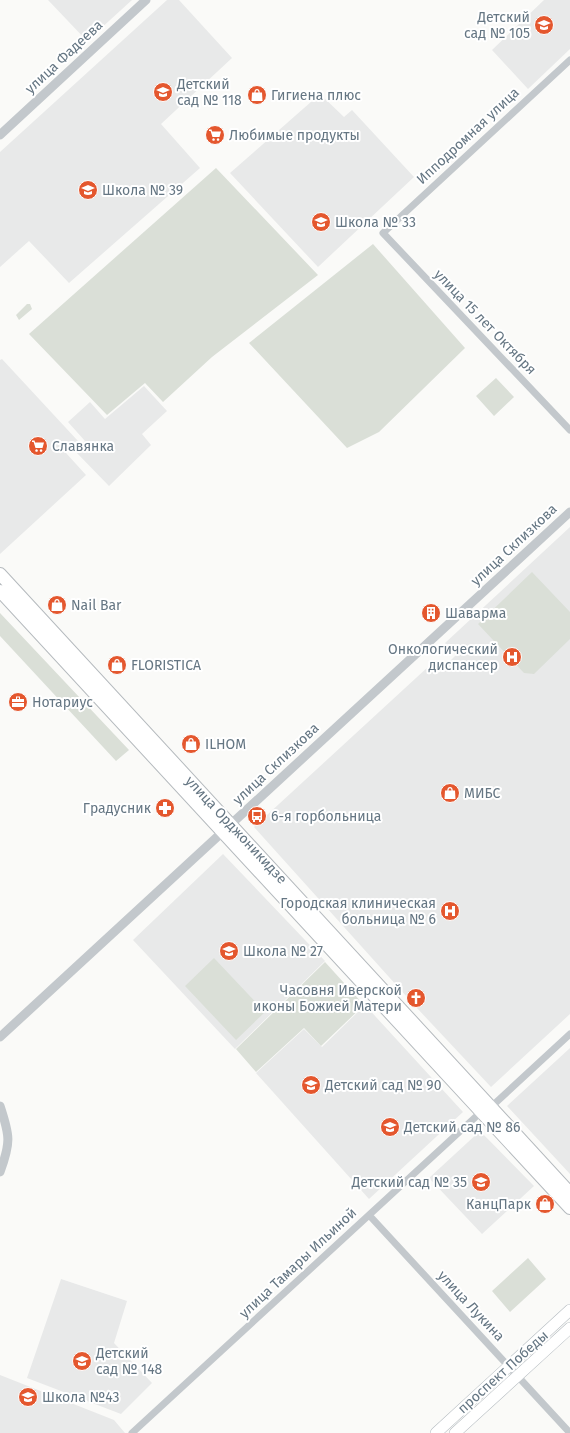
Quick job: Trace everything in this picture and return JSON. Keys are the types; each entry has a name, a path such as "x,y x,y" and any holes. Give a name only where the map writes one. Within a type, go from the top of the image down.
{"main road":[{"name":"улица Орджоникидзе","path":"0,574 227,828 486,1109 570,1193"},
{"name":"улица Орджоникидзе","path":"0,591 227,828"},
{"name":"улица Орджоникидзе","path":"486,1109 570,1208"},
{"name":"проспект Победы","path":"436,1433 570,1310"},
{"name":"проспект Победы","path":"455,1433 570,1328"}],"street":[{"name":"улица Фадеева","path":"0,135 146,0"},
{"name":"Ипподромная улица","path":"383,233 570,60"},
{"name":"улица 15 лет Октября","path":"383,233 570,430"},
{"name":"улица Склизкова","path":"0,1037 570,512"},
{"name":"улица Тамары Ильиной","path":"132,1433 369,1215 570,1034"},
{"path":"0,1106 8,1132 9,1141 0,1172"},
{"name":"улица Лукина","path":"369,1215 570,1433"}],"shaded area":[{"path":"48,0 132,0 87,41"},
{"name":"Школа № 39","path":"167,0 179,0 232,58 161,124 200,168 69,283 29,241 0,267 0,152"},
{"name":"Детский сад № 105","path":"544,0 570,0 570,49 528,89 492,50"},
{"name":"Школа № 33","path":"320,94 344,117 352,110 414,177 318,267 230,173"},
{"path":"216,168 318,275 212,357 163,402 145,383 107,415 29,334"},
{"path":"373,244 465,348 379,432 347,448 249,343"},
{"path":"27,304 30,304 32,309 19,320 16,315"},
{"path":"2,359 78,441 66,453 86,475 0,554 0,360"},
{"path":"496,378 514,397 494,416 476,396"},
{"path":"144,386 167,411 142,434 151,445 109,486 74,450 85,441 68,422 90,402 105,419"},
{"name":"Городская клиническая больница № 6","path":"570,527 570,1014 491,1087 416,1007 254,827 429,666 437,674 456,655 445,643"},
{"path":"532,572 570,612 570,639 534,674 524,673 478,624"},
{"path":"0,613 129,750 116,761 0,636"},
{"name":"Школа № 27","path":"223,854 325,961 235,1049 133,940"},
{"path":"214,958 265,1012 236,1040 185,986"},
{"path":"325,962 364,1005 321,1046 304,1028 256,1072 236,1049"},
{"path":"365,1005 463,1112 369,1199 256,1073 304,1029 322,1047"},
{"path":"570,1048 570,1174 507,1106"},
{"name":"Детский сад № 35","path":"480,1131 534,1186 482,1234 429,1178"},
{"path":"528,1258 546,1279 510,1312 492,1291"},
{"name":"Детский сад № 148","path":"61,1279 127,1301 114,1343 152,1383 121,1414 27,1378"},
{"name":"Школа №43","path":"0,1375 114,1420 125,1433 0,1433"}],"place":[{"name":"Детский сад № 105","path":"544,25"},
{"name":"Детский сад № 118","path":"163,92"},
{"name":"Гигиена плюс","path":"257,95"},
{"name":"Любимые продукты","path":"215,135"},
{"name":"Школа № 39","path":"88,190"},
{"name":"Школа № 33","path":"321,222"},
{"name":"Славянка","path":"38,446"},
{"name":"Nail Bar","path":"57,605"},
{"name":"Шаварма","path":"431,613"},
{"name":"Онкологический диспансер","path":"512,657"},
{"name":"FLORISTICA","path":"117,665"},
{"name":"Нотариус","path":"18,702"},
{"name":"ILHOM","path":"191,744"},
{"name":"МИБС","path":"450,793"},
{"name":"Градусник","path":"165,808"},
{"name":"6-я горбольница","path":"257,816"},
{"name":"Городская клиническая больница № 6","path":"450,911"},
{"name":"Школа № 27","path":"229,951"},
{"name":"Часовня Иверской иконы Божией Матери","path":"416,998"},
{"name":"Детский сад № 90","path":"311,1085"},
{"name":"Детский сад № 86","path":"390,1127"},
{"name":"Детский сад № 35","path":"481,1182"},
{"name":"КанцПарк","path":"545,1204"},
{"name":"Детский сад № 148","path":"82,1361"},
{"name":"Школа №43","path":"28,1397"}]}
